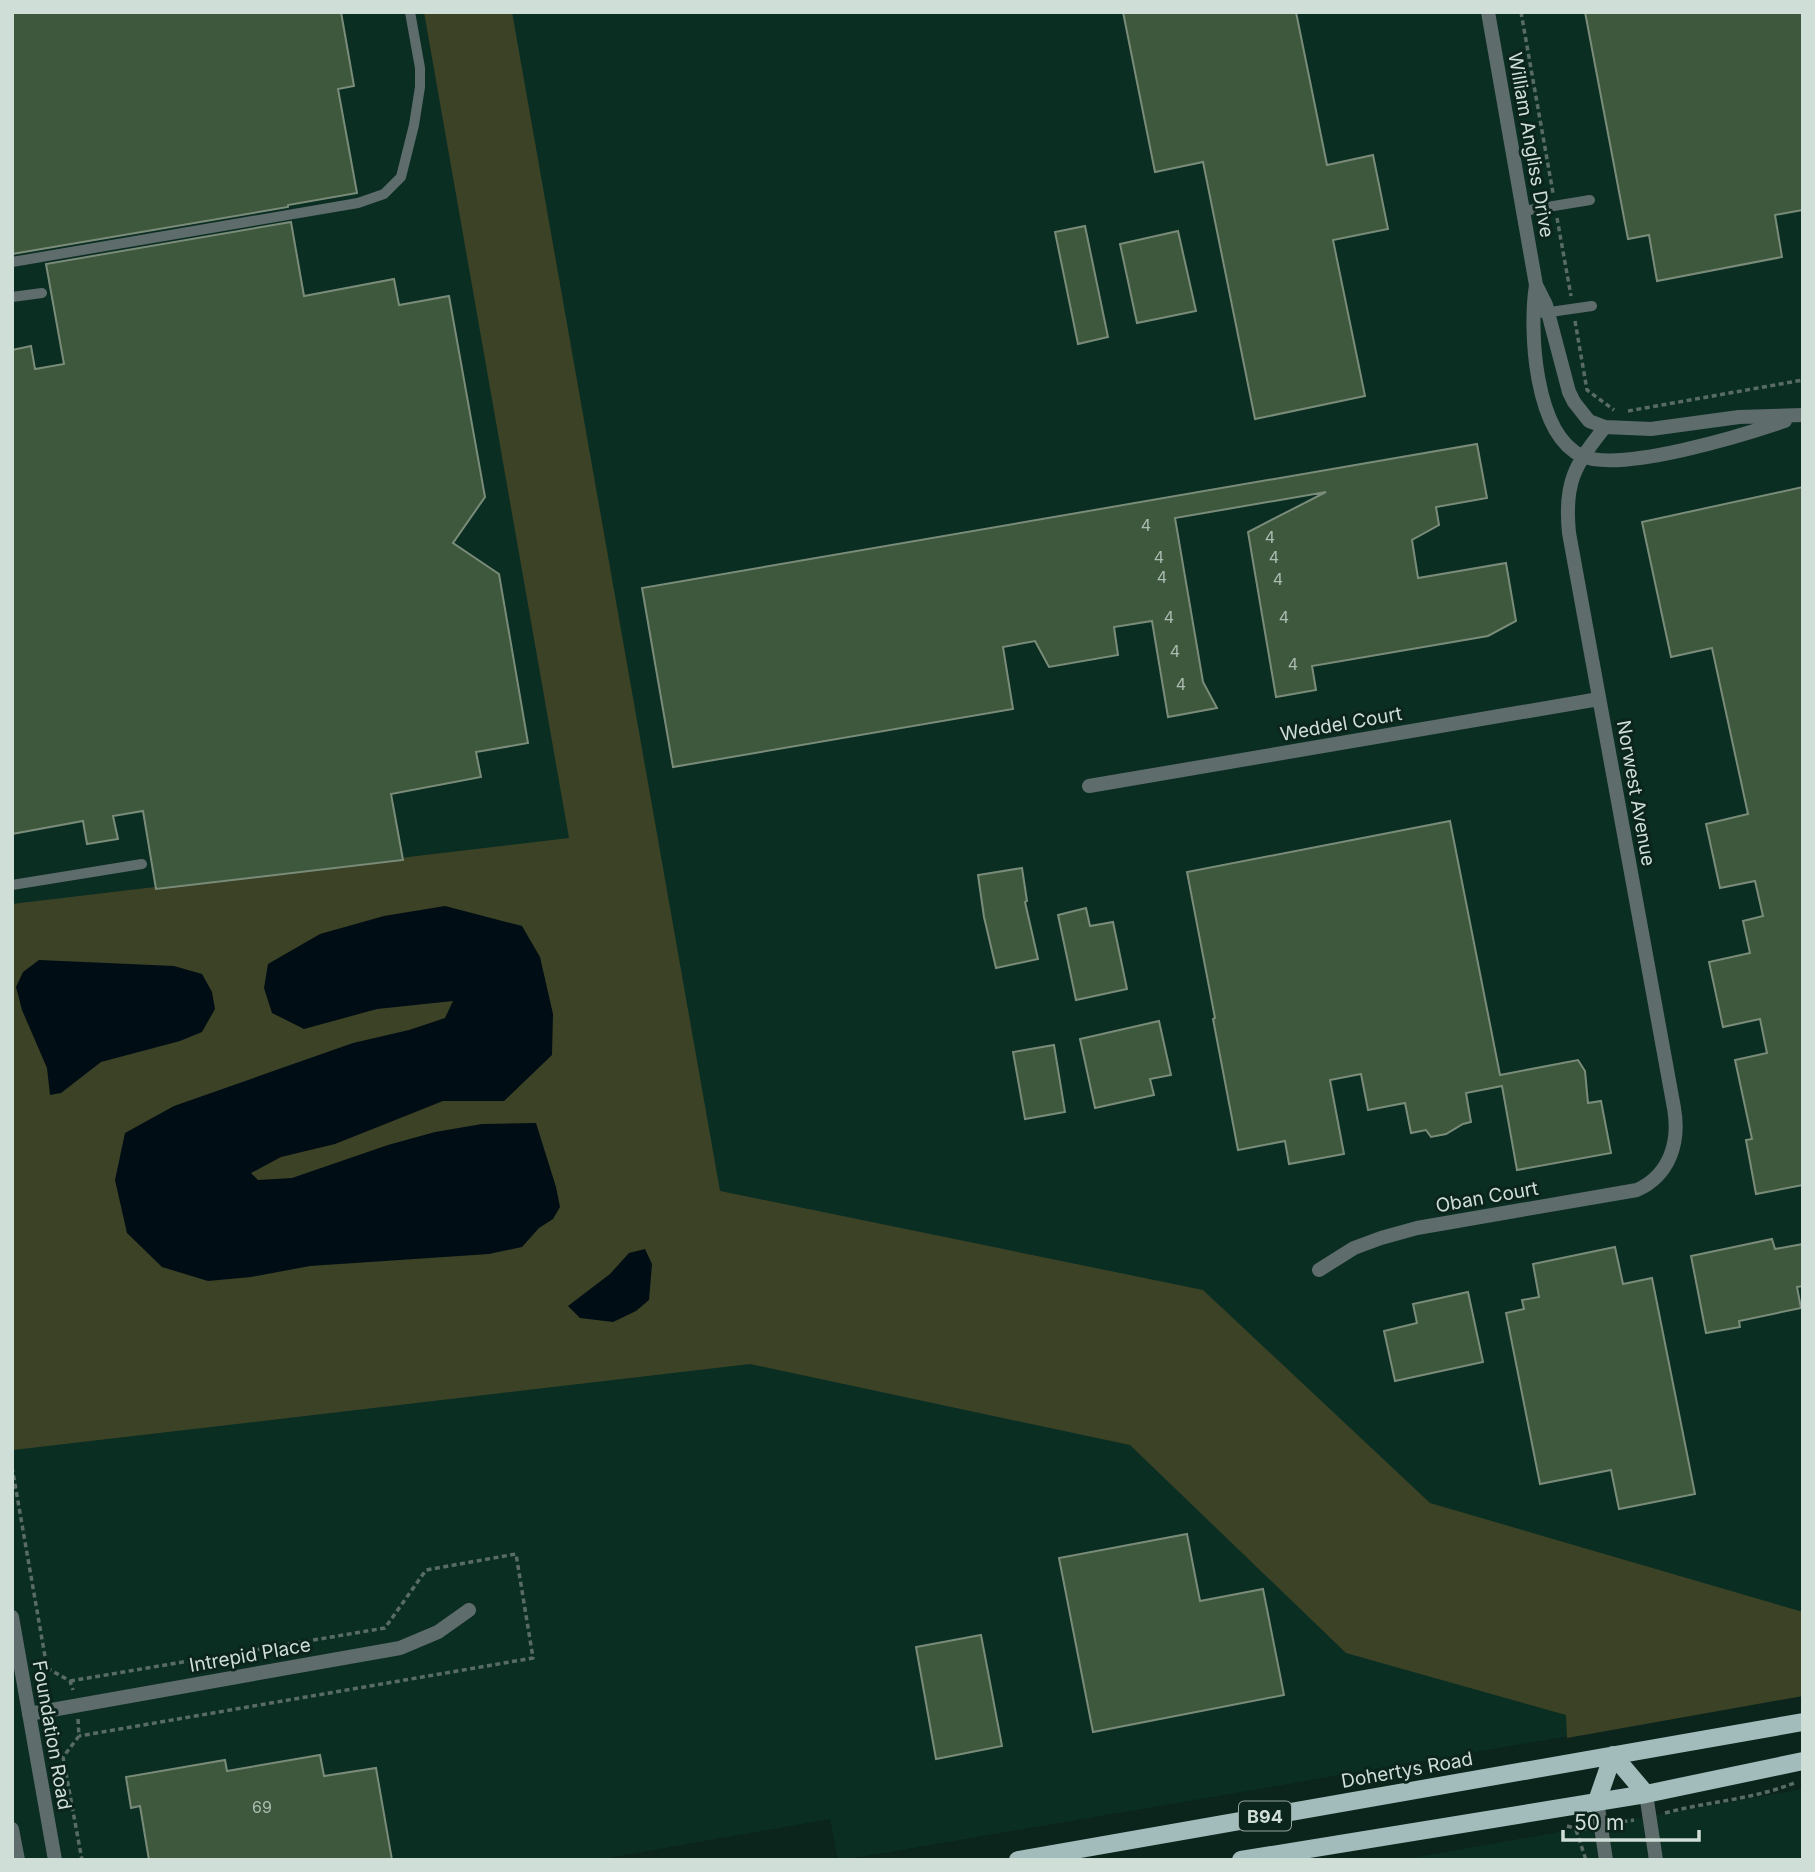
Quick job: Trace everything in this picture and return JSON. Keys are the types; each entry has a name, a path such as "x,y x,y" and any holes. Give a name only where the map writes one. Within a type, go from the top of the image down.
{"main road":[{"name":"Dohertys Road","path":"1018,1860 1071,1855 1803,1722"},
{"path":"1613,1755 1646,1794"},
{"path":"1597,1801 1613,1755"},
{"name":"B94","path":"1241,1860 1646,1794 1803,1761"}],"street":[{"name":"William Angliss Drive","path":"1488,12 1536,285 1548,312 1574,402 1589,421 1605,427"},
{"name":"William Angliss Drive","path":"1536,285 1532,315 1541,394 1550,419 1565,441 1582,456"},
{"path":"1605,427 1651,429 1739,417 1802,415"},
{"path":"1582,456 1607,460 1670,452 1739,436 1802,415"},
{"name":"Norwest Avenue","path":"1605,427 1582,456 1571,483 1566,506 1677,1122 1674,1148 1662,1171"},
{"name":"Weddel Court","path":"1089,786 1599,699"},
{"name":"Oban Court","path":"1319,1270 1354,1248 1381,1238 1428,1226 1637,1190 1655,1181 1662,1171"},
{"name":"Intrepid Place","path":"29,1714 400,1648 438,1632 470,1610"},
{"name":"Foundation Road","path":"12,1617 55,1860"},
{"path":"1646,1794 1656,1860"},
{"path":"1597,1801 1606,1860"},
{"path":"12,1829 18,1860"}],"lane":[{"path":"12,262 358,203 384,194 401,177 418,102 420,68 410,12"},
{"path":"1523,211 1590,200"},
{"path":"12,297 42,293"},
{"path":"1532,315 1592,306"},
{"path":"12,885 142,864"}],"path":[{"path":"1521,12 1587,390 1618,413 1803,380"},
{"path":"12,1467 47,1668 70,1681 76,1706 79,1735 63,1758 82,1860"},
{"path":"1576,1828 1586,1860"}],"shaded area":[{"path":"12,12 1803,12 1803,1696 843,1860 838,1860 830,1819 597,1860 12,1860"},
{"path":"424,12 512,12 720,1191 1203,1290 1430,1503 1803,1612 1803,1696 1567,1738 1566,1715 1346,1653 1130,1445 750,1364 13,1450 12,904 569,838"},
{"path":"445,906 522,926 540,957 553,1014 552,1055 504,1101 443,1101 335,1144 281,1157 251,1173 258,1180 292,1178 435,1132 482,1124 536,1123 560,1207 553,1219 539,1228 522,1247 489,1254 310,1266 251,1277 208,1281 162,1267 127,1233 115,1180 125,1133 174,1106 353,1043 409,1030 445,1018 453,1001 377,1009 304,1029 272,1013 264,988 268,964 320,934 384,916"},
{"path":"39,960 174,966 202,974 212,992 215,1009 202,1032 180,1041 101,1062 61,1093 50,1095 47,1068 22,1010 16,987 23,972"},
{"path":"645,1249 652,1264 649,1300 636,1311 613,1322 580,1318 568,1306 610,1274 629,1253"},
{"path":"1803,1789 1803,1860 1400,1860"}],"building":[{"path":"12,12 341,12 354,86 338,89 357,193 12,254"},
{"path":"1123,12 1296,12 1327,165 1373,155 1388,229 1333,240 1365,396 1255,419 1203,162 1155,172"},
{"path":"1585,12 1803,12 1803,210 1775,215 1782,257 1657,281 1649,235 1628,239"},
{"path":"291,222 304,296 394,279 399,305 449,296 485,497 453,543 499,574 528,743 476,752 481,777 391,794 403,860 156,889 143,811 113,816 118,839 87,844 83,821 12,834 12,350 31,346 35,369 64,364 46,264"},
{"path":"1085,226 1108,337 1078,344 1055,232"},
{"path":"1178,231 1196,311 1137,323 1120,244"},
{"path":"1477,444 1487,498 1436,507 1439,525 1412,540 1418,578 1506,563 1516,621 1488,636 1312,666 1316,690 1276,697 1248,532 1326,492 1175,518 1203,682 1217,708 1168,717 1152,621 1114,627 1118,655 1049,667 1035,641 1003,647 1013,709 673,767 642,588"},
{"path":"1803,487 1803,1185 1756,1194 1746,1140 1752,1139 1735,1060 1767,1053 1760,1019 1723,1027 1709,962 1750,953 1743,921 1763,916 1755,881 1720,888 1706,824 1748,814 1712,648 1671,657 1642,522"},
{"path":"1450,821 1500,1075 1578,1060 1585,1071 1588,1103 1601,1101 1611,1153 1517,1170 1502,1086 1466,1093 1471,1122 1446,1134 1431,1137 1426,1130 1411,1133 1405,1103 1368,1110 1361,1074 1330,1080 1344,1154 1289,1164 1285,1141 1238,1150 1187,872"},
{"path":"1022,868 1025,902 1038,959 996,968 978,875"},
{"path":"1086,908 1090,926 1113,922 1127,989 1076,1000 1058,915"},
{"path":"1159,1021 1171,1075 1150,1079 1154,1095 1095,1108 1080,1039"},
{"path":"1054,1045 1065,1112 1025,1119 1013,1052"},
{"path":"1772,1239 1775,1249 1803,1244 1803,1286 1797,1287 1801,1308 1739,1321 1740,1327 1706,1333 1691,1256"},
{"path":"1615,1247 1623,1284 1652,1278 1695,1494 1619,1509 1611,1470 1540,1484 1506,1313 1524,1309 1522,1300 1539,1297 1533,1264"},
{"path":"1468,1292 1483,1362 1395,1381 1384,1331 1417,1323 1413,1304"},
{"path":"1187,1534 1200,1601 1263,1589 1284,1695 1093,1732 1059,1558"},
{"path":"981,1635 1002,1746 936,1759 916,1647"},
{"path":"320,1755 324,1776 376,1768 392,1860 149,1860 140,1806 131,1808 126,1777 225,1760 227,1771"}]}
